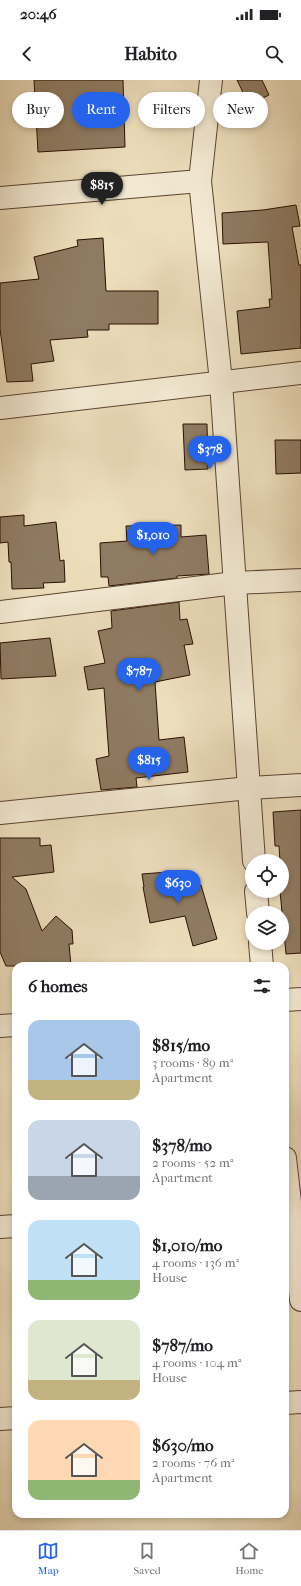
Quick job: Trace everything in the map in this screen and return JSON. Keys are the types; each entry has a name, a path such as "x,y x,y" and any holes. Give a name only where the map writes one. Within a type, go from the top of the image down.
{"street":[{"path":"211,80 200,180 221,382 254,854"},
{"path":"0,198 200,180"},
{"path":"0,408 301,374"},
{"path":"0,612 235,583 301,580"},
{"path":"0,813 249,788 301,785"},
{"path":"261,950 262,962"},
{"path":"289,1000 301,999"},
{"path":"0,1026 12,1025"},
{"path":"289,1185 301,1300"},
{"path":"0,1228 12,1226"},
{"path":"289,1403 301,1402"},
{"path":"0,1419 12,1418"}],"building":[{"path":"34,80 123,80 123,92 72,92 72,128 124,128 125,147 38,152 37,128 64,128 64,92 35,92"},
{"path":"237,80 262,80 268,92 243,92"},
{"path":"296,205 300,226 292,227 299,265 301,265 301,348 241,354 237,311 270,307 269,299 272,299 268,242 223,244 222,213 263,210"},
{"path":"103,238 106,291 158,291 158,324 109,324 109,330 87,330 88,337 50,340 54,361 31,364 33,381 7,382 0,329 0,283 39,279 34,257 78,246 77,240"},
{"path":"183,424 207,424 208,469 185,470"},
{"path":"275,440 301,440 301,473 276,474"},
{"path":"24,515 24,526 56,522 60,561 64,560 65,582 43,583 44,588 12,589 11,562 9,562 8,542 0,543 0,517"},
{"path":"181,525 181,537 206,535 209,574 177,576 177,578 109,586 108,577 101,577 100,543 127,541 126,526"},
{"path":"179,602 180,620 187,619 193,644 184,645 190,675 155,682 159,740 184,737 188,772 136,778 137,787 101,790 96,759 109,756 104,688 88,690 84,667 105,663 98,631 112,628 111,611"},
{"path":"50,638 56,676 1,679 0,643"},
{"path":"301,810 301,953 286,954 286,950 289,950 289,906 281,906 281,898 289,898 289,854 280,854 279,846 275,846 273,812"},
{"path":"0,838 40,838 40,846 51,845 54,872 12,877 26,889 42,931 56,916 72,930 73,944 69,944 71,962 12,962 12,966 6,966 0,952"},
{"path":"181,871 183,890 201,885 217,939 193,946 185,916 150,923 142,874"}]}
